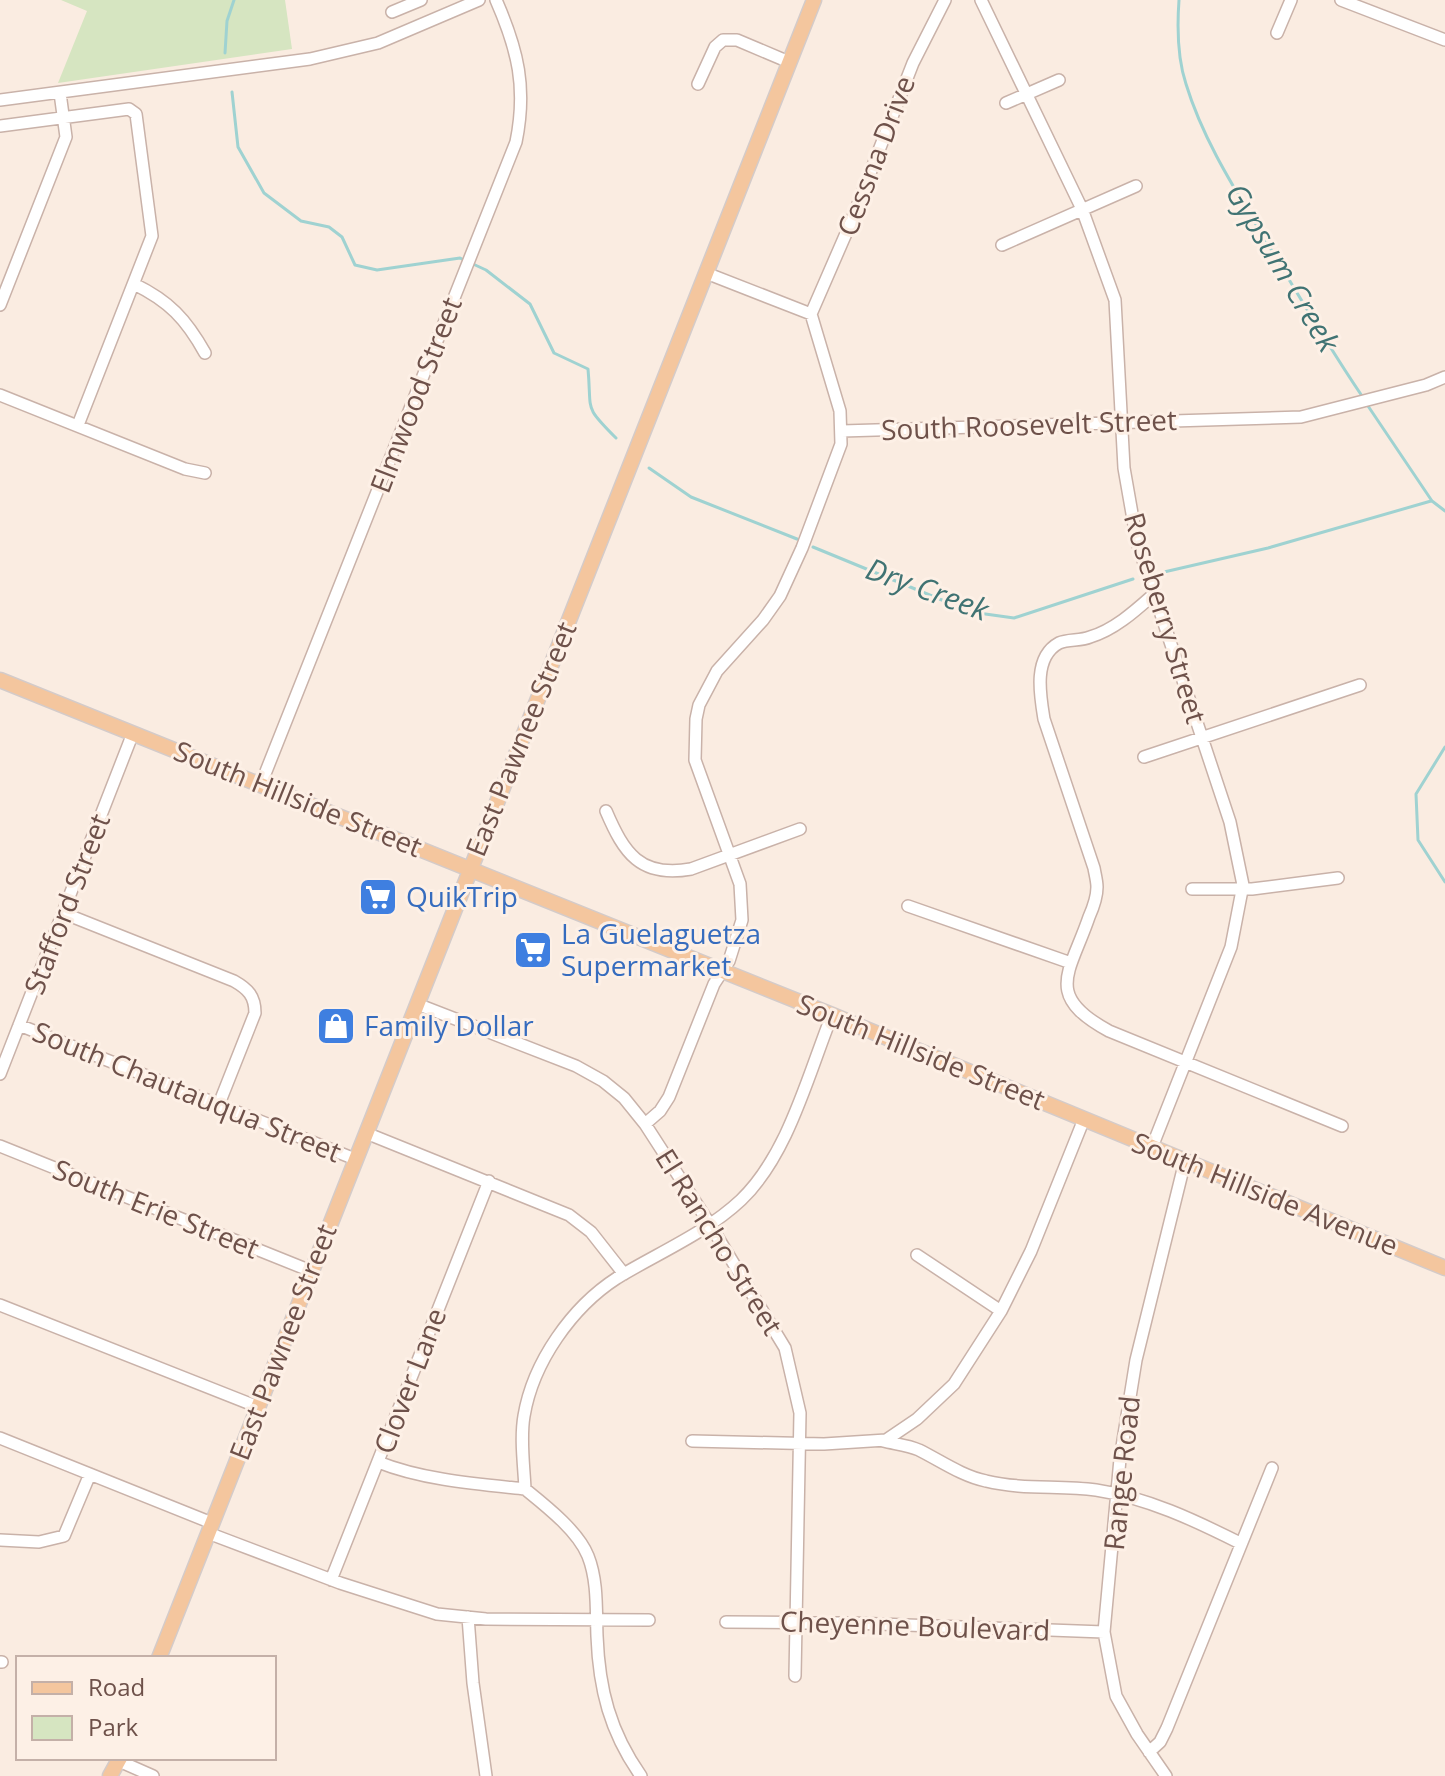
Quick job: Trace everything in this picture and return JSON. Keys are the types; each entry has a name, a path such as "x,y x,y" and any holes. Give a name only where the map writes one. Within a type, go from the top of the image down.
{"main road":[{"name":"East Pawnee Street","path":"160,1656 814,0"},
{"name":"South Hillside Street","path":"0,680 1084,1119"},
{"name":"South Hillside Avenue","path":"1084,1119 1445,1268"},
{"path":"110,1776 119,1765"}],"street":[{"path":"392,12 421,0"},
{"path":"0,100 310,59 378,43 479,0"},
{"name":"Elmwood Street","path":"261,784 516,142 522,112 521,79 515,49 496,0"},
{"name":"Cessna Drive","path":"811,314 851,222 913,63 945,0"},
{"name":"Roseberry Street","path":"981,0 1082,209 1115,300 1124,468 1137,542 1230,822 1243,889 1231,947 1152,1147"},
{"path":"1277,33 1291,0"},
{"path":"1341,0 1445,40"},
{"path":"698,84 715,47 723,40 737,40 789,62"},
{"path":"1006,103 1059,80"},
{"path":"0,305 66,137 60,93"},
{"path":"0,126 129,109 136,114 152,236 78,425"},
{"path":"1002,245 1136,186"},
{"path":"706,273 811,314"},
{"path":"134,284 159,296 190,327 205,353"},
{"name":"South Roosevelt Street","path":"811,314 840,411 842,431 1301,417 1445,377"},
{"path":"0,395 185,469 205,473"},
{"path":"645,1124 660,1111 669,1097 710,992 729,961 742,920 743,895 695,760 699,705 717,671 763,620 786,584 837,455 842,431"},
{"path":"1153,595 1117,624 1091,637 1060,642 1046,654 1042,669 1039,694 1044,719 1094,868 1097,887 1088,922 1068,974 1068,997 1087,1019 1109,1031 1342,1126"},
{"path":"1144,757 1360,685"},
{"name":"Stafford Street","path":"0,1074 133,733"},
{"path":"606,811 620,844 638,862 656,871 672,873 800,829"},
{"path":"1192,889 1243,889 1338,878"},
{"path":"908,906 1071,963"},
{"path":"63,913 234,981 251,993 255,1000 255,1013 219,1104"},
{"name":"El Rancho Street","path":"417,1004 576,1066 603,1081 624,1098 645,1124 709,1223 785,1348 800,1413 795,1676"},
{"path":"525,1489 523,1419 536,1376 552,1343 566,1323 614,1280 709,1223 741,1200 771,1164 832,1015"},
{"name":"South Chautauqua Street","path":"19,1025 355,1159"},
{"path":"692,1441 800,1444 886,1440 903,1430 954,1384 1001,1311 1031,1251 1084,1119"},
{"path":"366,1133 569,1215 581,1223 624,1274"},
{"name":"South Erie Street","path":"0,1146 311,1271"},
{"name":"Range Road","path":"1166,1776 1116,1696 1104,1632 1136,1360 1185,1161"},
{"name":"Clover Lane","path":"331,1580 489,1181"},
{"path":"917,1255 1001,1311"},
{"path":"0,1305 258,1407"},
{"path":"0,1438 331,1580 437,1614 649,1620"},
{"path":"879,1440 916,1448 945,1465 983,1481 1021,1487 1092,1489 1118,1494 1172,1510 1240,1543"},
{"path":"378,1462 396,1469 525,1489 560,1517 588,1556 597,1603 604,1702 618,1740 641,1776"},
{"path":"1149,1752 1160,1742 1167,1728 1272,1468"},
{"path":"0,1540 50,1541 64,1536 90,1474"},
{"path":"468,1617 473,1683 486,1776"},
{"name":"Cheyenne Boulevard","path":"726,1622 1104,1632"},
{"path":"119,1765 153,1776"}],"green space":[{"path":"61,0 285,0 292,49 58,83 87,11"}],"waterway":[{"name":"Dry Creek","path":"225,53 227,21 234,0"},
{"name":"Gypsum Creek","path":"1179,0 1181,63 1201,125 1243,203 1362,396"},
{"name":"Dry Creek","path":"232,92 238,147 264,193 301,221 329,227 342,237 355,265 377,270 460,258 466,261"},
{"name":"Dry Creek","path":"473,264 486,270 530,304 554,353 588,369 591,407 616,438"},
{"name":"Gypsum Creek","path":"1366,403 1432,501 1445,511"},
{"name":"Dry Creek","path":"649,468 691,497 797,539"},
{"name":"Dry Creek","path":"1164,572 1268,548 1431,501"},
{"name":"Dry Creek","path":"813,547 971,612 1014,618 1133,579"},
{"name":"Gypsum Creek","path":"1445,747 1416,794 1418,840 1445,882"}],"place":[{"name":"QuikTrip","path":"378,897"},
{"name":"La Guelaguetza Supermarket","path":"533,950"},
{"name":"Family Dollar","path":"336,1026"}]}
